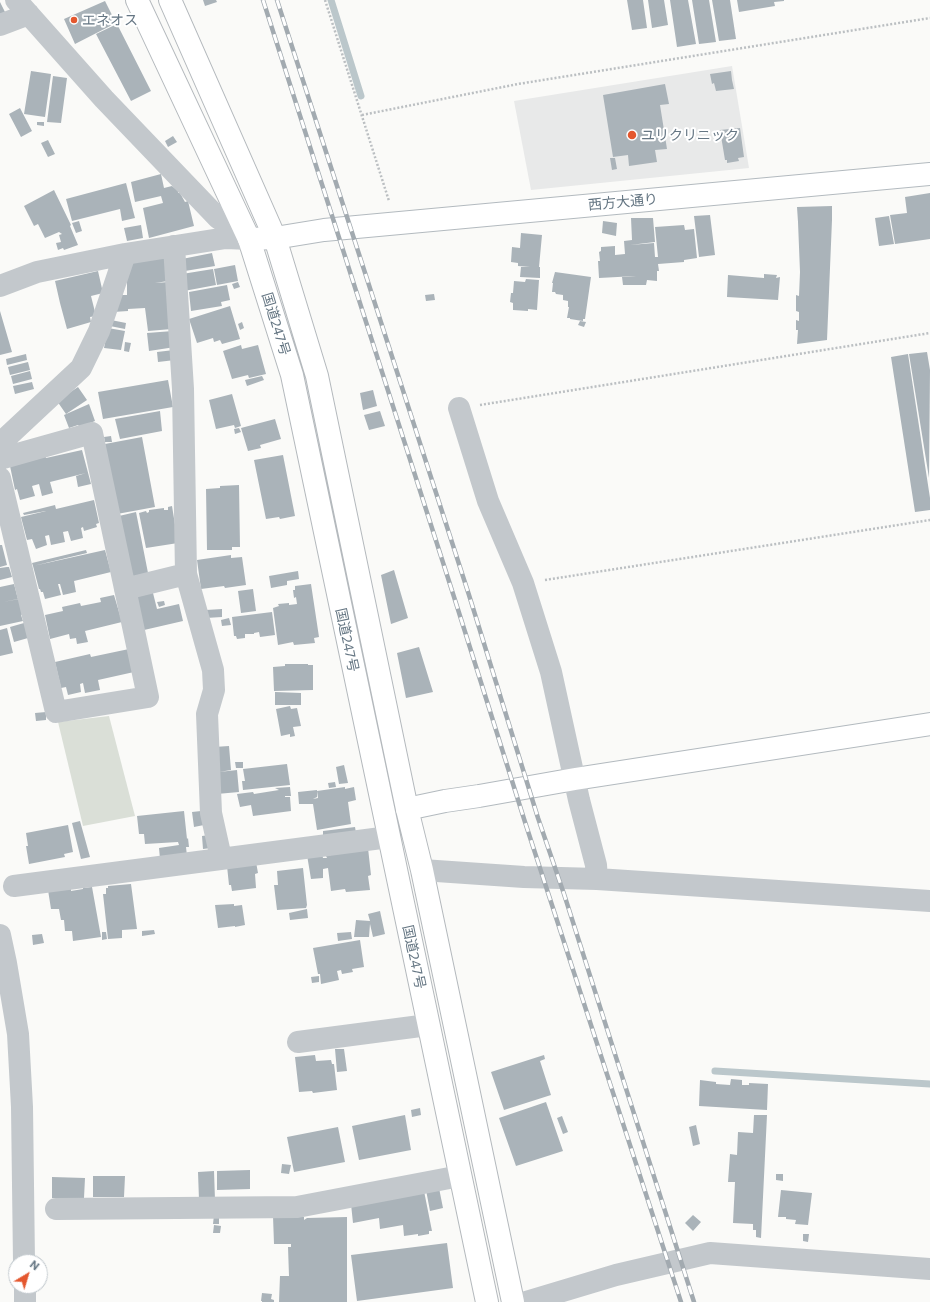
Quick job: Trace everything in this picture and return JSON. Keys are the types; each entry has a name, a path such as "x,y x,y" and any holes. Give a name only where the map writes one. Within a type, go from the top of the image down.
{"main road":[{"name":"国道247号","path":"137,0 249,239 292,375 487,1302"},
{"name":"国道247号","path":"170,0 274,238 317,376 512,1302"},
{"name":"西方大通り","path":"249,239 274,238 317,231 930,174"},
{"path":"407,809 575,779 930,724"}],"street":[{"path":"0,25 22,7 104,99 218,218 249,239"},
{"path":"0,286 37,272 125,254 226,238 249,239"},
{"path":"174,246 183,389 186,574 213,670 214,690 207,714 211,813 221,858"},
{"path":"0,451 5,439 81,368 98,331 125,254"},
{"path":"459,408 488,501 523,583 551,672 579,800 596,865 597,879"},
{"path":"0,459 92,433 148,697 56,712 0,478"},
{"path":"125,589 186,574"},
{"path":"14,886 389,837"},
{"path":"422,870 524,877 597,879 930,901"},
{"path":"0,935 18,1034 22,1107 24,1254"},
{"path":"298,1042 428,1025"},
{"path":"56,1209 297,1207 460,1176"},
{"path":"526,1302 616,1275 710,1253 930,1269"}],"path":[{"path":"325,0 389,201"},
{"path":"362,115 518,84 930,18"},
{"path":"459,408 930,333"},
{"path":"523,583 930,520"}],"shaded area":[{"name":"ユリクリニック","path":"732,66 749,168 531,190 514,101"},
{"path":"109,716 135,816 83,826 58,722"}],"building":[{"path":"203,0 216,0 217,2 205,6"},
{"path":"627,0 643,0 647,28 632,30"},
{"path":"648,0 664,0 668,25 652,28"},
{"path":"670,0 688,0 696,44 677,47"},
{"path":"692,0 709,0 716,42 699,44"},
{"path":"712,0 730,0 736,39 719,41"},
{"path":"737,0 784,1 774,2 775,6 739,12"},
{"path":"105,1 116,23 75,44 64,19"},
{"path":"0,2 5,12 0,14"},
{"path":"117,24 151,91 131,101 96,34"},
{"path":"31,71 51,74 45,117 24,114"},
{"path":"731,71 734,89 716,91 714,83 712,84 710,74"},
{"path":"53,76 67,78 61,123 47,122"},
{"path":"665,84 669,104 660,105 667,149 655,150 657,162 629,166 628,155 613,157 603,95"},
{"path":"20,108 32,131 21,137 9,114"},
{"path":"37,122 44,122 44,126 37,125"},
{"path":"740,128 744,157 738,158 739,161 727,163 727,160 725,160 720,130"},
{"path":"173,136 177,142 168,147 165,141"},
{"path":"48,140 55,154 48,157 41,143"},
{"path":"610,158 615,158 617,169 612,170"},
{"path":"161,174 164,188 172,186 178,191 178,193 180,193 185,202 188,201 194,226 149,238 143,208 163,203 161,196 135,202 131,182"},
{"path":"126,183 135,218 122,221 120,209 72,221 66,199"},
{"path":"54,190 71,225 70,226 78,245 64,250 63,248 58,250 56,243 61,242 59,235 62,234 59,232 45,238 38,224 34,226 24,206"},
{"path":"930,193 930,239 895,244 890,215 907,213 905,197"},
{"path":"832,206 832,220 798,222 797,207"},
{"path":"710,215 715,255 699,257 694,216"},
{"path":"889,216 894,244 879,246 875,218"},
{"path":"631,218 653,218 655,242 630,245 654,243 655,257 658,257 655,227 684,225 685,230 694,229 697,258 684,260 684,262 658,264 659,271 657,271 657,281 647,280 646,285 623,285 622,277 636,276 599,278 598,261 600,261 599,252 601,251 601,247 615,246 615,255 625,254 624,241 632,240"},
{"path":"832,220 827,340 797,344 798,330 796,330 796,320 799,321 799,312 796,311 796,295 799,296 800,272 798,222"},
{"path":"79,221 82,231 76,233 72,223"},
{"path":"603,221 617,223 616,236 602,233"},
{"path":"141,225 143,238 127,241 124,228"},
{"path":"521,233 542,235 539,267 540,278 520,277 521,267 530,267 518,266 518,263 511,262 512,247 520,248"},
{"path":"212,253 215,266 185,271 182,259"},
{"path":"169,257 168,281 155,283 169,282 172,329 148,331 145,308 113,312 119,295 127,295 127,271 129,263"},
{"path":"235,265 238,281 217,285 214,269"},
{"path":"213,269 216,285 184,291 182,274"},
{"path":"98,271 103,293 91,296 96,316 90,317 91,322 67,329 55,281"},
{"path":"555,272 591,277 585,319 583,319 583,321 567,318 569,307 568,301 563,300 563,295 552,292 552,283"},
{"path":"764,274 777,275 776,278 780,277 778,300 727,297 728,275 764,278"},
{"path":"526,279 539,280 537,310 513,310 513,303 510,302 511,293 513,293 514,281 525,282"},
{"path":"238,282 240,287 234,289 232,284"},
{"path":"227,285 230,300 221,302 222,306 191,311 189,292"},
{"path":"434,294 435,300 426,301 425,295"},
{"path":"230,306 240,339 222,344 220,340 214,342 213,338 197,343 189,319"},
{"path":"0,311 12,352 0,355"},
{"path":"111,320 126,323 125,329 110,326"},
{"path":"580,321 586,322 584,327 578,325"},
{"path":"242,322 244,328 240,330 238,324"},
{"path":"108,328 125,331 121,350 104,348"},
{"path":"173,331 175,347 149,351 147,333"},
{"path":"125,342 131,343 129,352 124,351"},
{"path":"241,345 242,349 258,345 266,374 249,378 248,375 232,379 223,351"},
{"path":"174,350 175,360 158,362 157,352"},
{"path":"927,352 930,370 929,478 909,354"},
{"path":"26,354 27,360 7,365 6,359"},
{"path":"908,354 930,498 930,510 915,512 891,357"},
{"path":"28,362 30,370 10,375 8,367"},
{"path":"30,371 32,379 13,384 11,376"},
{"path":"262,376 264,380 247,386 245,380"},
{"path":"168,380 173,407 103,419 98,392"},
{"path":"32,382 34,389 15,394 13,386"},
{"path":"78,387 87,400 66,414 57,401"},
{"path":"373,390 377,406 363,410 360,393"},
{"path":"232,394 241,426 235,428 234,425 216,429 209,400"},
{"path":"89,404 95,421 80,427 78,425 69,428 64,415"},
{"path":"160,411 162,431 120,439 115,419"},
{"path":"380,411 385,426 369,430 364,415"},
{"path":"275,419 281,439 260,445 261,448 248,451 241,428"},
{"path":"239,428 241,432 235,434 234,429"},
{"path":"111,436 112,442 105,442 104,437"},
{"path":"142,437 155,507 117,514 105,444"},
{"path":"82,450 91,484 78,487 76,476 86,473 50,482 53,493 42,496 39,484 32,486 35,496 20,500 17,489 15,490 10,466 45,455 46,458"},
{"path":"283,455 295,516 280,519 279,517 266,519 254,460"},
{"path":"239,485 240,547 232,547 232,550 207,550 206,489 220,488 220,486"},
{"path":"94,500 99,523 96,524 97,527 84,531 83,527 81,528 83,538 71,541 68,531 63,532 65,542 51,545 49,535 45,536 47,545 36,549 32,539 27,540 21,517 46,511 24,515 23,513 55,505 56,509"},
{"path":"172,506 178,543 146,548 139,513 146,511 147,513 149,510 164,508 164,510 168,510 168,507"},
{"path":"136,512 149,578 131,581 119,516"},
{"path":"0,545 2,545 7,565 0,567"},
{"path":"86,550 87,553 33,566 32,563"},
{"path":"105,550 111,572 74,581 76,592 63,595 60,584 58,584 61,595 45,599 43,592 39,589 33,566"},
{"path":"231,555 231,558 242,557 246,585 201,589 197,560"},
{"path":"9,567 12,577 0,580 0,568"},
{"path":"394,570 408,618 391,624 381,575"},
{"path":"298,571 299,579 287,581 287,585 271,588 269,576"},
{"path":"14,584 18,599 3,602 19,599 23,614 21,615 23,621 0,626 0,587"},
{"path":"311,584 319,637 314,638 315,643 294,645 293,642 278,645 273,608 279,606 278,604 297,604 296,597 294,598 293,590 295,590 295,586"},
{"path":"152,589 157,609 179,604 183,621 144,630 135,593"},
{"path":"253,589 256,611 241,613 238,591"},
{"path":"114,595 122,622 85,631 88,642 77,644 76,638 70,639 69,634 50,639 45,615 63,611 62,607 80,603 81,606 101,602 100,598"},
{"path":"164,601 165,605 159,607 157,602"},
{"path":"222,609 222,617 206,618 206,610"},
{"path":"272,612 275,635 260,637 259,632 254,634 245,634 245,638 237,639 236,636 234,636 232,617"},
{"path":"229,618 231,625 222,626 221,620"},
{"path":"24,623 28,638 14,642 10,627"},
{"path":"7,628 13,653 0,656 0,630"},
{"path":"419,647 433,692 406,698 397,653"},
{"path":"129,649 134,672 98,680 100,690 85,693 83,683 80,684 81,692 68,695 66,687 61,688 55,662 90,654 91,657"},
{"path":"285,664 313,665 313,690 274,691 273,667 285,666"},
{"path":"275,692 301,693 301,705 275,705"},
{"path":"290,706 291,709 297,708 301,726 293,727 295,736 290,737 290,734 281,736 276,709"},
{"path":"46,712 46,720 36,721 35,713"},
{"path":"229,746 231,770 219,772 237,770 239,792 217,794 214,747"},
{"path":"235,762 243,762 243,768 236,768"},
{"path":"287,764 290,785 243,790 242,781 245,781 243,769"},
{"path":"344,765 348,783 339,784 336,767"},
{"path":"335,782 336,787 329,788 328,783"},
{"path":"290,787 291,796 285,797 290,797 291,811 253,816 251,805 240,807 237,794 253,792 254,794 279,790 275,788"},
{"path":"354,787 356,800 348,802 351,824 317,830 313,804 299,804 298,792"},
{"path":"184,811 189,847 186,847 187,856 160,859 159,848 179,845 178,842 145,844 144,834 139,834 137,816"},
{"path":"201,811 204,825 194,827 192,812"},
{"path":"80,821 90,857 81,859 72,823"},
{"path":"68,825 73,852 64,854 65,857 29,864 26,846 28,846 26,833"},
{"path":"355,827 356,833 323,838 323,831"},
{"path":"209,835 211,848 203,849 202,836"},
{"path":"368,848 371,875 368,876 370,890 346,892 345,889 331,891 328,868 323,869 323,878 311,879 307,855 322,854 323,858 327,858 326,856"},
{"path":"256,862 258,873 255,874 256,888 232,891 231,885 229,885 227,866"},
{"path":"303,868 307,905 306,908 277,910 274,885 278,885 277,871"},
{"path":"131,884 137,929 122,930 122,938 108,939 103,894 106,894 106,888 108,888 108,886"},
{"path":"71,887 71,891 92,887 101,937 73,941 72,931 65,931 64,920 61,920 59,909 51,909 48,890"},
{"path":"234,904 234,906 242,905 245,925 218,928 215,905"},
{"path":"307,909 308,918 290,920 289,913"},
{"path":"380,911 385,934 373,937 370,924 369,937 354,937 356,920 370,921 368,914"},
{"path":"154,930 155,934 142,936 142,931"},
{"path":"102,932 106,932 107,939 102,940"},
{"path":"351,932 352,939 338,941 337,933"},
{"path":"42,934 44,943 33,945 32,935"},
{"path":"360,940 364,967 352,969 353,972 342,974 341,970 337,971 339,980 321,984 313,948"},
{"path":"319,976 319,982 312,983 311,977"},
{"path":"335,1049 344,1049 347,1071 337,1072"},
{"path":"315,1055 316,1061 331,1060 332,1064 334,1064 337,1090 313,1093 312,1091 299,1092 295,1057"},
{"path":"544,1055 545,1059 540,1061 551,1095 504,1110 491,1072"},
{"path":"731,1079 742,1080 742,1085 749,1085 749,1083 768,1084 767,1110 699,1106 700,1080 716,1082 716,1084 730,1085"},
{"path":"546,1102 563,1151 516,1166 499,1118"},
{"path":"420,1108 421,1115 412,1117 411,1110"},
{"path":"405,1115 411,1150 359,1160 352,1126"},
{"path":"754,1115 767,1115 761,1238 756,1237 756,1230 753,1230 753,1224 733,1223 735,1182 728,1182 730,1154 737,1155 738,1132 753,1133"},
{"path":"562,1116 568,1132 563,1134 557,1118"},
{"path":"696,1125 700,1144 693,1146 689,1127"},
{"path":"338,1127 345,1162 294,1172 287,1137"},
{"path":"282,1164 291,1165 289,1174 281,1173"},
{"path":"250,1170 250,1189 217,1190 217,1171"},
{"path":"214,1171 215,1200 199,1200 198,1172"},
{"path":"776,1174 783,1174 783,1181 776,1180"},
{"path":"93,1176 125,1176 124,1197 93,1197"},
{"path":"52,1177 85,1178 84,1198 52,1198"},
{"path":"439,1188 443,1208 430,1211 426,1190"},
{"path":"781,1190 812,1193 808,1225 795,1224 796,1220 786,1219 786,1217 778,1217"},
{"path":"424,1191 432,1231 429,1231 429,1234 404,1236 403,1225 380,1229 379,1218 353,1223 351,1204"},
{"path":"214,1215 219,1216 219,1224 213,1224"},
{"path":"693,1215 701,1222 693,1231 685,1223"},
{"path":"273,1216 304,1217 304,1220 307,1218 347,1217 347,1302 279,1302 280,1276 289,1276 288,1247 291,1247 291,1244 274,1244"},
{"path":"214,1225 221,1226 220,1233 213,1233"},
{"path":"803,1234 809,1234 808,1242 803,1241"},
{"path":"447,1243 453,1288 357,1301 351,1255"},
{"path":"262,1293 272,1294 271,1299 274,1300 274,1302 262,1302"}],"waterway":[{"path":"331,0 361,96"},
{"path":"715,1071 930,1084"}],"railway":[{"path":"263,0 525,822 681,1302"},
{"path":"277,0 469,595 538,818 564,894 694,1302"}],"place":[{"name":"エネオス","path":"74,20"},
{"name":"ユリクリニック","path":"632,135"}]}
